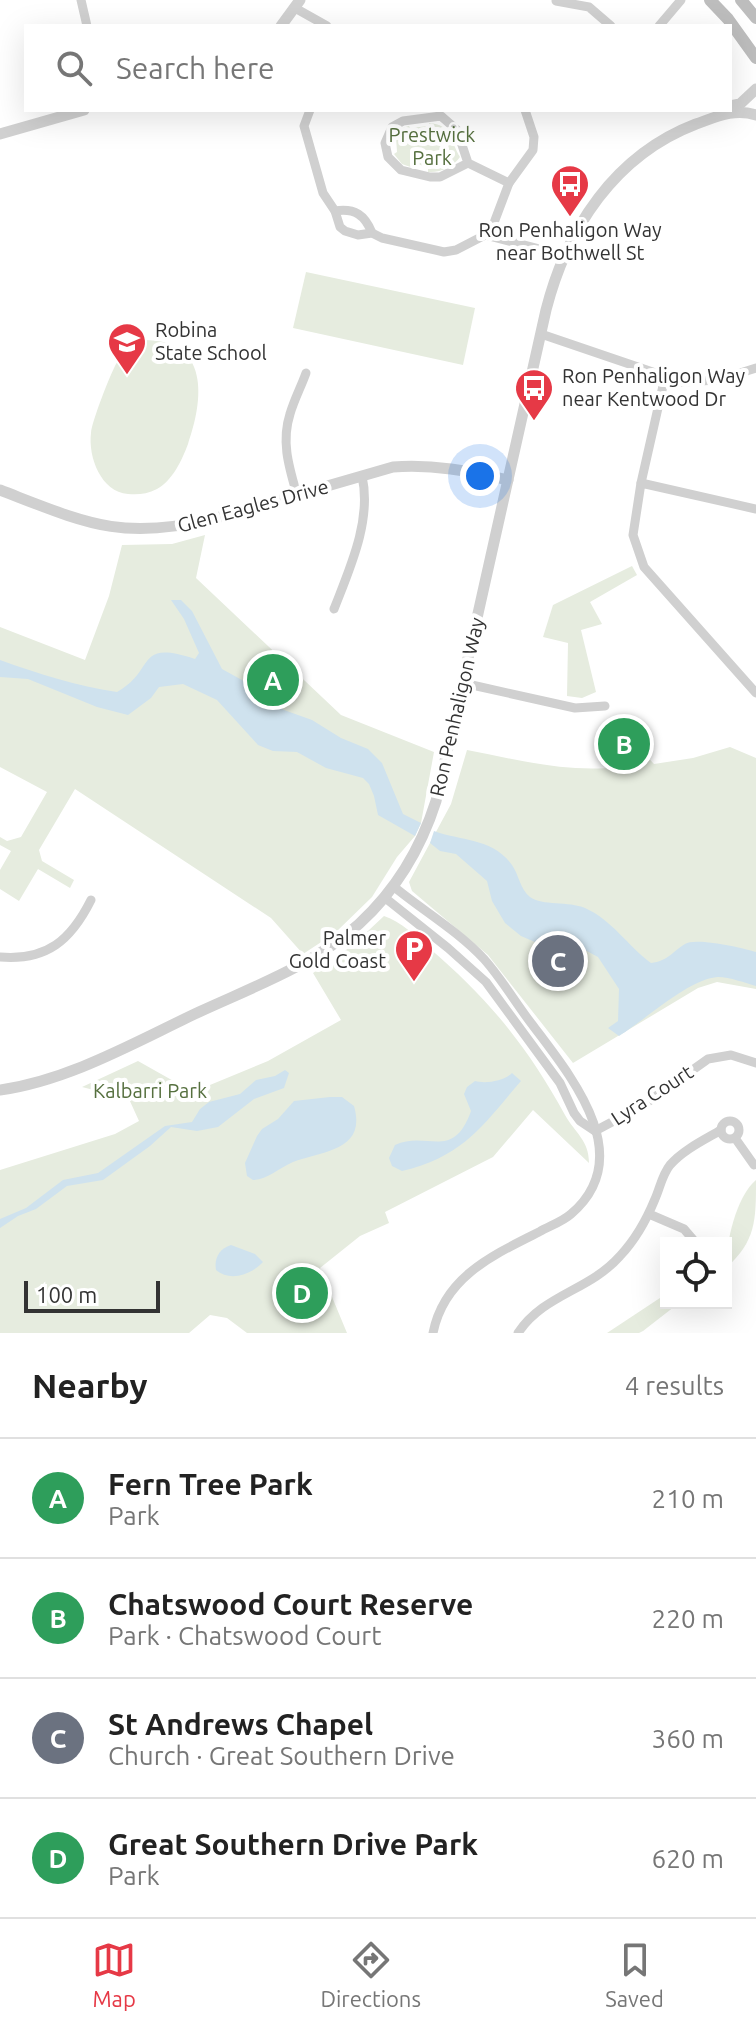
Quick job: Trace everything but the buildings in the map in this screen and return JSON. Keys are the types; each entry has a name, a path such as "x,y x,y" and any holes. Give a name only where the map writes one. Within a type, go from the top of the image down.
{"main road":[{"path":"710,0 732,24"},
{"path":"741,0 756,18"},
{"path":"732,25 756,58"}],"street":[{"path":"81,0 87,24"},
{"path":"661,24 681,0"},
{"path":"556,1 589,7 609,24"},
{"path":"283,24 298,4 324,24"},
{"path":"732,105 744,101 756,89"},
{"path":"0,134 77,112"},
{"path":"309,112 304,126 325,198 335,211 337,223 345,231 358,235 372,233 444,252 456,250 477,237 489,236 563,255"},
{"path":"489,236 509,183 529,156 534,143 526,112"},
{"name":"Ron Penhaligon Way","path":"0,1090 69,1072 303,964 359,924 393,886 407,866 430,819 552,287 563,255 586,213 617,176 644,152 695,117 711,112"},
{"name":"Ron Penhaligon Way","path":"681,128 736,112 756,115"},
{"path":"468,163 435,178 401,170 388,157 386,137 392,127 403,121 441,116 457,130 468,163 509,183"},
{"path":"335,211 359,213 372,233"},
{"path":"541,334 665,377 694,383 732,377 756,368"},
{"path":"297,495 286,454 285,437 289,414 306,373"},
{"path":"665,377 634,511 633,535 644,567 756,693"},
{"name":"Glen Eagles Drive","path":"0,490 82,522 143,531 199,523 393,467 420,465 455,468 508,480"},
{"path":"334,609 351,565 366,504 362,476"},
{"path":"641,483 756,509"},
{"path":"463,683 575,708 605,706"},
{"path":"393,886 484,959 565,1068 591,1113 599,1160 597,1179 586,1198 569,1216 491,1255 464,1276 445,1302 433,1333"},
{"path":"384,897 486,982 560,1083 574,1113 595,1131"},
{"path":"0,957 31,955 62,942 72,932 91,900"},
{"name":"Lyra Court","path":"595,1131 642,1106 708,1059 731,1055 756,1063"},
{"path":"518,1333 541,1306 607,1269 639,1233 664,1173 672,1162 721,1130 724,1122 733,1121 739,1128 735,1138"},
{"path":"721,1130 726,1138 735,1138"},
{"path":"735,1138 754,1165"},
{"path":"649,1214 684,1229 691,1237"}],"green space":[{"name":"Prestwick Park","path":"429,123 447,131 460,157 450,166 433,172 417,164 416,169 402,164 394,154 397,152 396,137 393,136 402,128 429,126"},
{"path":"306,272 475,308 463,365 293,328"},
{"path":"144,340 165,343 181,350 191,361 199,391 188,444 172,475 153,491 128,494 110,487 98,472 91,433 116,364 125,353"},
{"path":"205,535 196,578 341,715 434,752 421,823 415,836 397,857 372,897 335,933 303,954 271,918 75,789 39,850 42,861 74,880 70,888 38,869 19,901 0,889 0,870 11,851 0,845 0,837 7,841 21,837 47,792 0,767 0,627 85,660 109,596 122,545 172,544"},
{"path":"632,566 637,575 590,602 602,624 581,630 596,692 582,698 567,696 568,643 543,637 553,605"},
{"path":"606,724 617,724 654,764 693,758 730,747 756,758 756,989 717,982 698,988 573,1063 488,955 412,891 409,882 451,804 467,750 562,767 619,767"},
{"name":"Kalbarri Park","path":"384,916 408,930 450,967 505,1025 584,1142 589,1163 533,1110 493,1157 385,1212 389,1223 360,1236 320,1268 347,1333 247,1333 227,1318 210,1315 189,1333 0,1333 0,1170 115,1134 139,1121 129,1099 82,1087 138,1061 193,1092 268,1061 341,1020 313,973 353,945"},
{"path":"756,1180 752,1229 749,1239 732,1262 730,1237 738,1208"},
{"path":"660,1298 660,1309 671,1309 639,1333 607,1333"}],"water":[{"path":"171,600 181,600 192,611 222,669 260,690 284,710 312,720 341,738 368,749 382,763 403,814 421,823 415,836 378,815 374,796 363,778 326,768 297,752 273,751 258,745 217,700 183,684 159,687 151,698 128,715 97,707 28,679 0,677 0,660 58,679 117,692 154,655 176,654 195,659 199,653 184,619"},
{"path":"434,831 496,850 512,865 530,897 541,902 579,906 595,913 651,963 666,958 690,942 720,944 756,952 756,986 723,977 707,979 681,992 619,1036 608,1028 618,1021 619,989 598,957 581,948 551,949 521,936 505,923 492,901 487,881 456,854 440,851 430,843"},
{"path":"285,1070 289,1073 284,1088 254,1099 218,1127 197,1131 171,1127 103,1180 67,1186 36,1209 0,1228 0,1219 26,1208 63,1180 98,1173 165,1126 192,1122 209,1102 240,1094 256,1080 275,1076"},
{"path":"512,1073 521,1081 483,1125 457,1148 423,1165 402,1171 392,1166 389,1158 395,1145 407,1141 438,1142 456,1136 471,1111 464,1094 467,1087 475,1081 495,1081"},
{"path":"342,1097 354,1106 356,1121 348,1141 293,1162 263,1178 253,1180 247,1176 245,1163 262,1129 278,1119 294,1101"},
{"path":"231,1245 255,1254 263,1262 240,1275 222,1274 216,1270 217,1258 223,1249"}],"place":[{"name":"Ron Penhaligon Way near Bothwell St","path":"570,218"},
{"name":"Robina State School","path":"127,376"},
{"name":"Ron Penhaligon Way near Kentwood Dr","path":"534,422"},
{"name":"Fern Tree Park","path":"273,680"},
{"name":"Chatswood Court Reserve","path":"624,744"},
{"name":"St Andrews Chapel","path":"558,961"},
{"name":"Palmer Gold Coast","path":"414,983"},
{"name":"Great Southern Drive Park","path":"302,1293"}]}
